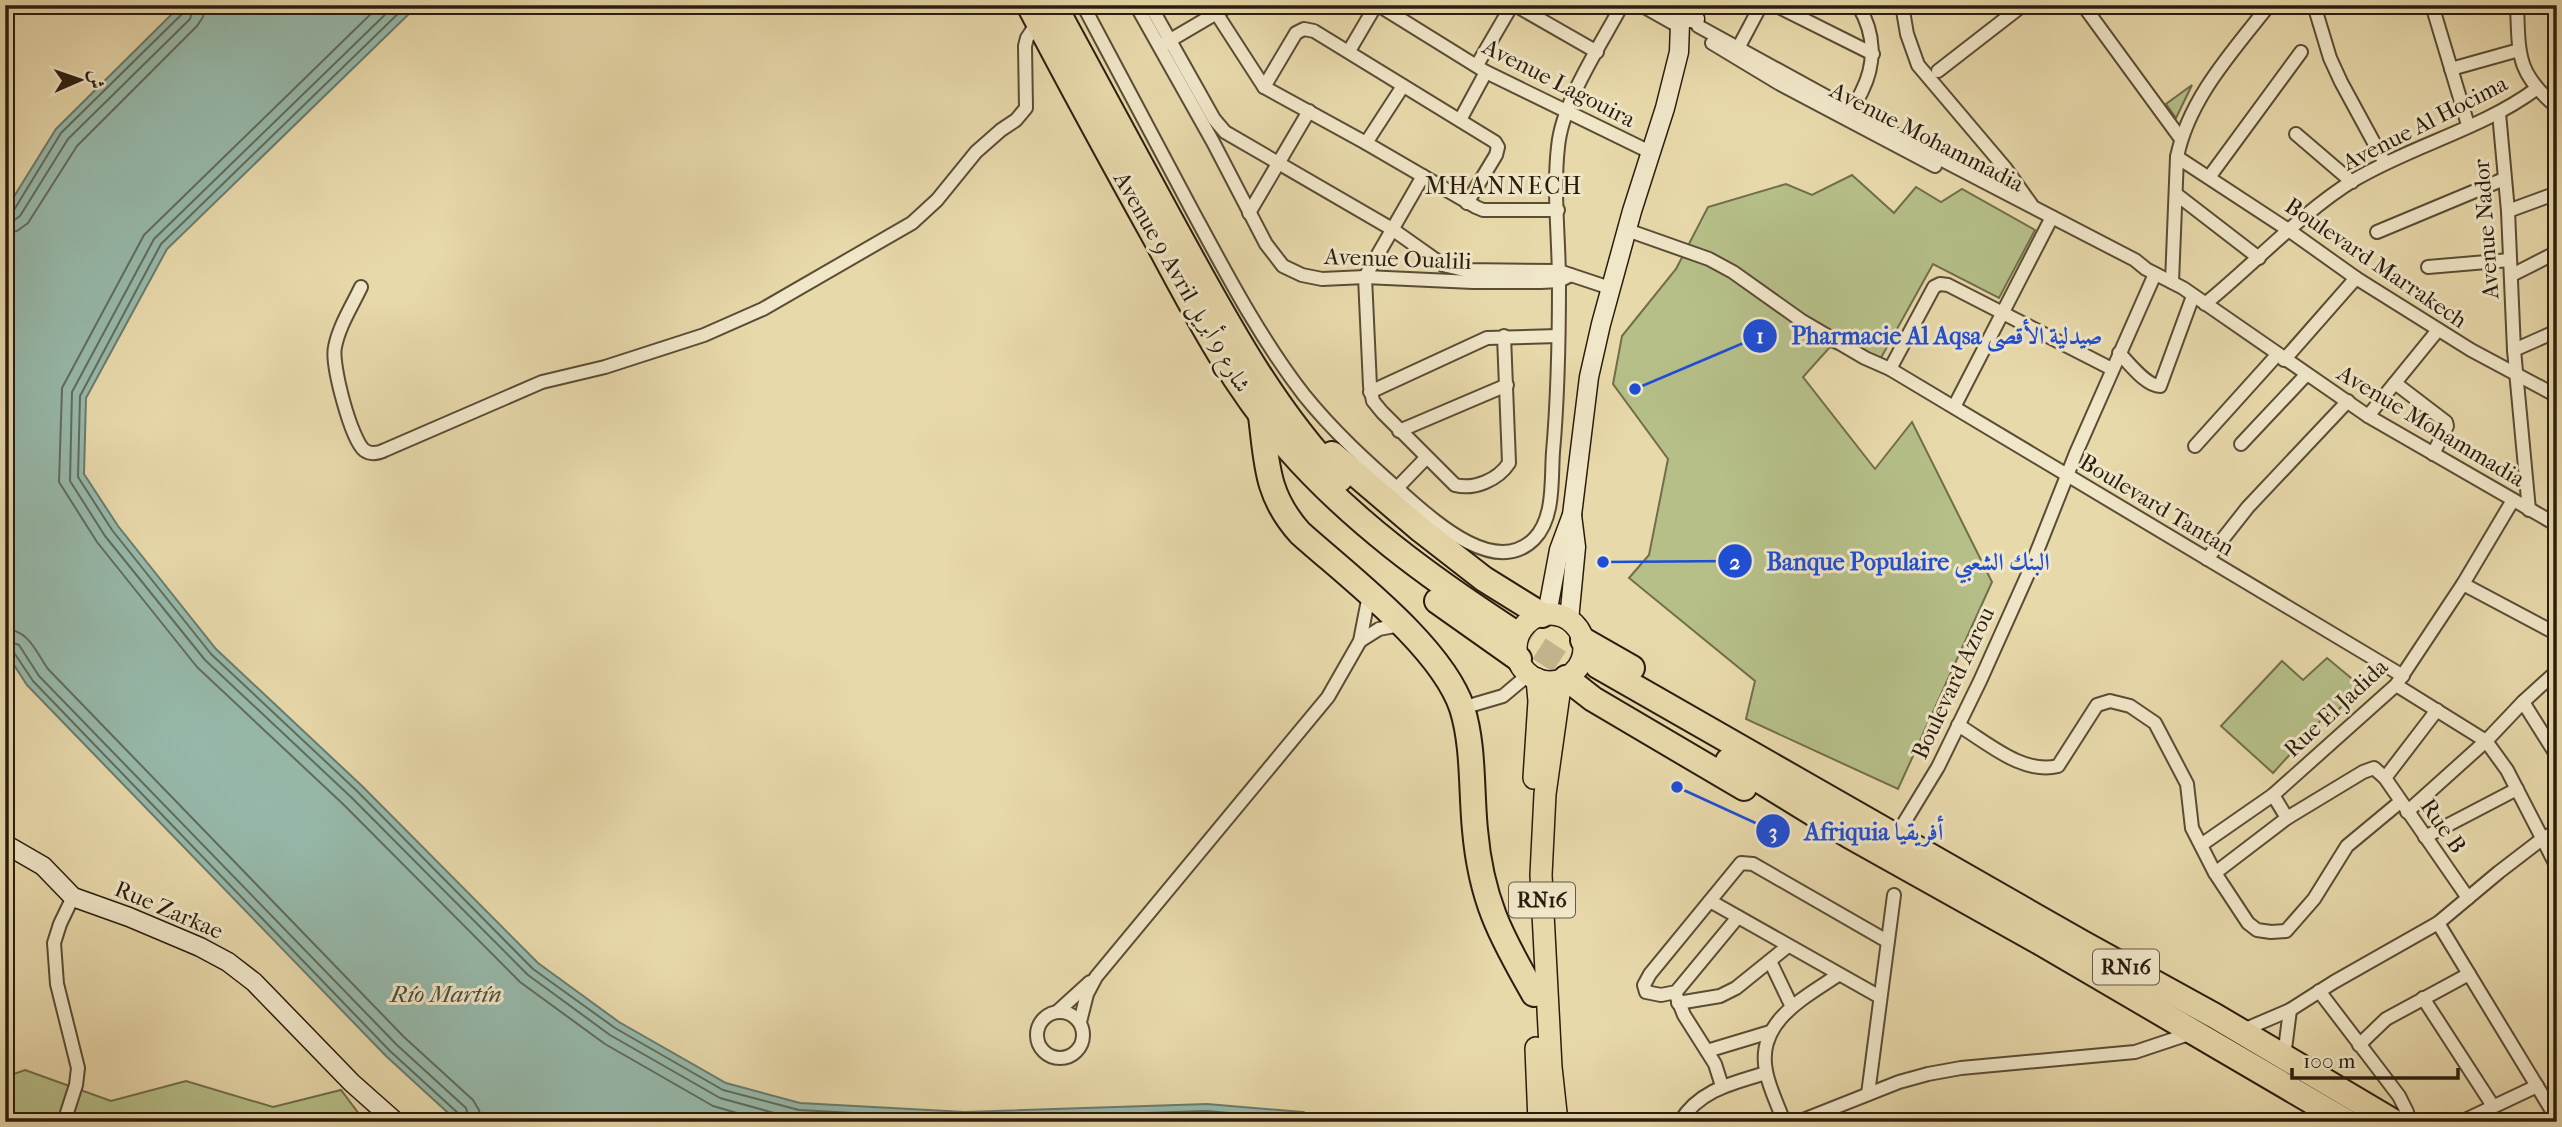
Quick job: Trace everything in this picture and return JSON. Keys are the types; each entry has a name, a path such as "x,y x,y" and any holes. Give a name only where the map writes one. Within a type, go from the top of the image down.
{"highway":[{"name":"Avenue 9 Avril شارع 9 أبريل","path":"1040,11 1225,320 1288,414 1336,475 1374,511 1513,623 1455,594 1401,554 1360,519 1289,450 1261,415 1209,336 1040,11"},
{"path":"1288,414 1298,419 1342,464 1484,579 1545,615"},
{"path":"1261,415 1268,468 1277,502 1286,517 1401,625 1442,669 1462,708 1470,755 1481,878 1505,944 1534,994"},
{"path":"1289,450 1310,487 1348,529 1407,579 1528,671"},
{"name":"RN16","path":"1576,630 1602,649 1827,786 1853,826 2168,1019 2347,1122"},
{"path":"1579,676 1853,826"},
{"name":"RN16","path":"1579,676 1593,699 1740,786 1790,813 1896,836 2241,1031 2394,1122"}],"main road":[{"name":"RN16","path":"1539,1122 1529,872 1539,701 1517,645 1522,629 1545,615 1562,617 1576,630 1583,656 1545,794 1541,875 1551,1067 1557,1122"},
{"path":"1528,671 1553,682 1579,676"}],"street":[{"path":"1083,5 1237,293 1304,394 1369,465 1439,525 1478,547 1500,552 1521,548 1533,540 1544,526 1551,493 1563,276 1558,210 1558,146 1566,111 1622,5"},
{"name":"Avenue Oualili","path":"1136,5 1224,132"},
{"name":"Avenue Oualili","path":"1150,5 1164,44 1249,213 1271,253 1283,266 1293,272 1322,279 1365,277 1436,280 1563,276"},
{"path":"1164,44 1213,9 1230,5"},
{"path":"1349,51 1377,5"},
{"name":"Avenue Lagouira","path":"1377,5 1482,68 1650,152"},
{"path":"1460,120 1513,5 1597,51"},
{"path":"1641,5 1690,22"},
{"path":"1667,5 1690,22"},
{"path":"1736,53 1760,5"},
{"path":"1775,5 1873,54"},
{"path":"1850,116 1869,76 1873,54 1870,31 1858,5"},
{"path":"1902,5 1909,43 1918,65 1997,160 2031,210"},
{"path":"1938,71 2023,5"},
{"path":"2083,5 2181,139"},
{"path":"2172,282 2177,157 2181,139 2191,113 2210,82 2269,5"},
{"path":"2314,5 2336,70 2385,163"},
{"path":"2432,5 2468,125"},
{"path":"2517,5 2519,50 2524,70 2536,89 2557,107"},
{"path":"1213,9 1264,87 1483,210 1558,210"},
{"path":"361,287 337,338 334,362 339,387 358,440 365,450 370,452 385,450 542,382 605,367 704,335 763,309 894,234 927,210 976,152 1016,120 1026,108 1025,46 1040,11"},
{"path":"1545,615 1559,550 1572,515 1590,377 1610,288 1690,22"},
{"name":"Avenue Mohammadia","path":"1690,22 1736,53 1850,116 1983,181 2031,210"},
{"path":"1264,87 1300,30 1314,31 1496,142 1499,147 1496,155 1467,203"},
{"path":"2451,69 2519,50"},
{"path":"2210,176 2301,52"},
{"path":"1366,143 1403,86"},
{"name":"Avenue Al Hocima","path":"2205,304 2322,203 2352,182 2385,163 2515,105 2536,89"},
{"path":"1249,213 1309,111"},
{"name":"Avenue Nador","path":"2499,113 2508,211 2514,351 2529,510"},
{"name":"Avenue Mohammadia","path":"1850,116 1916,157 2135,260 2205,304 2368,416 2557,525"},
{"path":"1213,142 1224,132 1392,229 1444,265 1436,280"},
{"path":"2296,134 2352,182"},
{"name":"Boulevard Marrakech","path":"2177,157 2210,176 2356,278 2438,330 2557,396"},
{"path":"1983,181 1997,160"},
{"path":"1423,176 1365,277 1370,392 1377,406 1399,431 1447,479 1461,487 1488,481 1509,463 1504,336"},
{"path":"2377,232 2504,179"},
{"path":"2508,211 2557,193"},
{"path":"2176,194 2259,258"},
{"path":"1954,407 2051,220"},
{"name":"Boulevard Tantan","path":"1626,230 1709,259 1733,272 1802,321 1954,407 2207,559 2400,681 2437,710 2486,741"},
{"path":"2512,275 2557,252"},
{"path":"2428,267 2510,260"},
{"name":"Avenue Oualili","path":"1444,265 1464,270 1563,276 1610,288"},
{"name":"Boulevard Azrou","path":"1896,836 1938,767 2028,573 2150,271"},
{"path":"2195,446 2356,278"},
{"path":"1889,369 1934,287 1940,284 1948,285 2002,311 2112,369"},
{"path":"2119,353 2154,386 2160,386 2193,296"},
{"path":"2368,416 2438,330"},
{"path":"2514,351 2557,331"},
{"path":"1370,392 1476,342 1504,336 1558,336"},
{"path":"2241,444 2306,374"},
{"path":"2395,383 2445,422 2447,426 2433,454"},
{"path":"2543,388 2557,383"},
{"path":"1399,431 1507,385"},
{"path":"2207,559 2248,507 2348,401"},
{"path":"1397,488 1426,458"},
{"name":"Rue El Jadida","path":"2201,845 2273,795 2400,681 2513,500"},
{"path":"1572,515 1576,547 1576,630"},
{"path":"2463,584 2557,634"},
{"path":"1096,977 1083,1003 1080,1022 1084,1036 1078,1050 1066,1058 1051,1056 1040,1046 1037,1032 1044,1019 1057,1012 1096,977 1316,713 1360,641 1369,596"},
{"path":"1360,641 1379,629 1401,625"},
{"path":"1462,708 1503,696 1528,671"},
{"path":"1958,725 2026,766 2045,769 2058,766 2097,705 2110,701 2130,706 2155,723 2187,784 2192,828 2215,873 2248,923 2257,930 2286,931 2314,900 2347,846 2404,807 2486,741 2557,671"},
{"path":"2523,702 2555,747"},
{"path":"2215,873 2287,818 2370,769 2378,771 2385,778 2437,710"},
{"path":"2486,741 2498,755 2557,867"},
{"name":"Rue B","path":"2385,778 2468,898"},
{"path":"2425,837 2517,789"},
{"path":"2273,795 2287,818"},
{"path":"2241,1031 2290,1010 2438,923 2542,839 2557,831"},
{"name":"Rue Zarkae","path":"5,844 43,866 73,897 188,942 229,962 254,982 352,1083 396,1122"},
{"path":"1788,946 1736,988 1720,996 1677,997 1651,995 1646,992 1644,985 1736,867 1747,863 1888,941"},
{"path":"1868,1094 1894,895"},
{"path":"64,1122 76,1085 78,1068 57,984 54,943 73,897"},
{"path":"1710,901 1880,997"},
{"path":"1677,997 1738,917"},
{"path":"2438,923 2557,1119"},
{"path":"1770,961 1792,1007"},
{"path":"2360,1045 2386,1019 2469,974"},
{"path":"1784,1122 1766,1073 1765,1045 1782,1015 1838,975"},
{"path":"2319,991 2399,1096 2407,1112 2407,1122"},
{"path":"1677,997 1707,1051 1722,1086"},
{"path":"2423,998 2493,1106"},
{"path":"2284,1056 2290,1010"},
{"path":"1057,1012 1070,1014 1080,1022"},
{"path":"2161,1045 2168,1019"},
{"path":"1707,1051 1770,1032"},
{"path":"1798,1122 1899,1082 1961,1068 2135,1052 2192,1033"},
{"path":"1680,1122 1704,1095 1722,1086 1766,1073"},
{"path":"2461,1122 2537,1086"}],"green space":[{"path":"2192,85 2176,118 2166,104"},
{"path":"1852,175 1894,213 1916,187 1941,202 1962,189 2035,230 1999,298 1933,264 1877,365 1830,347 1803,377 1875,469 1912,422 1992,582 1898,789 1746,719 1755,681 1629,578 1649,555 1668,459 1613,384 1622,336 1676,269 1708,207 1786,184 1812,195"},
{"path":"2327,658 2362,687 2336,712 2331,709 2273,773 2221,726 2282,661 2303,680"},
{"path":"25,1070 111,1101 186,1081 273,1107 341,1090 365,1122 5,1122 5,1077"}],"water":[{"name":"Río Martín","path":"181,5 415,5 412,11 167,249 86,398 84,474 118,526 216,649 362,786 538,963 619,1022 726,1083 800,1103 965,1112 1207,1104 1303,1112 1330,1122 458,1122 386,1056 27,685 5,651 5,211 56,129"}],"tunnel":[{"path":"1509,629 1589,681"}],"place":[{"name":"Pharmacie Al Aqsa صيدلية الأقصى","path":"1635,389"},
{"name":"Banque Populaire البنك الشعبي","path":"1603,562"},
{"name":"Afriquia أفريقيا","path":"1677,787"}],"district":[{"name":"MHANNECH","path":"1504,186"}]}
